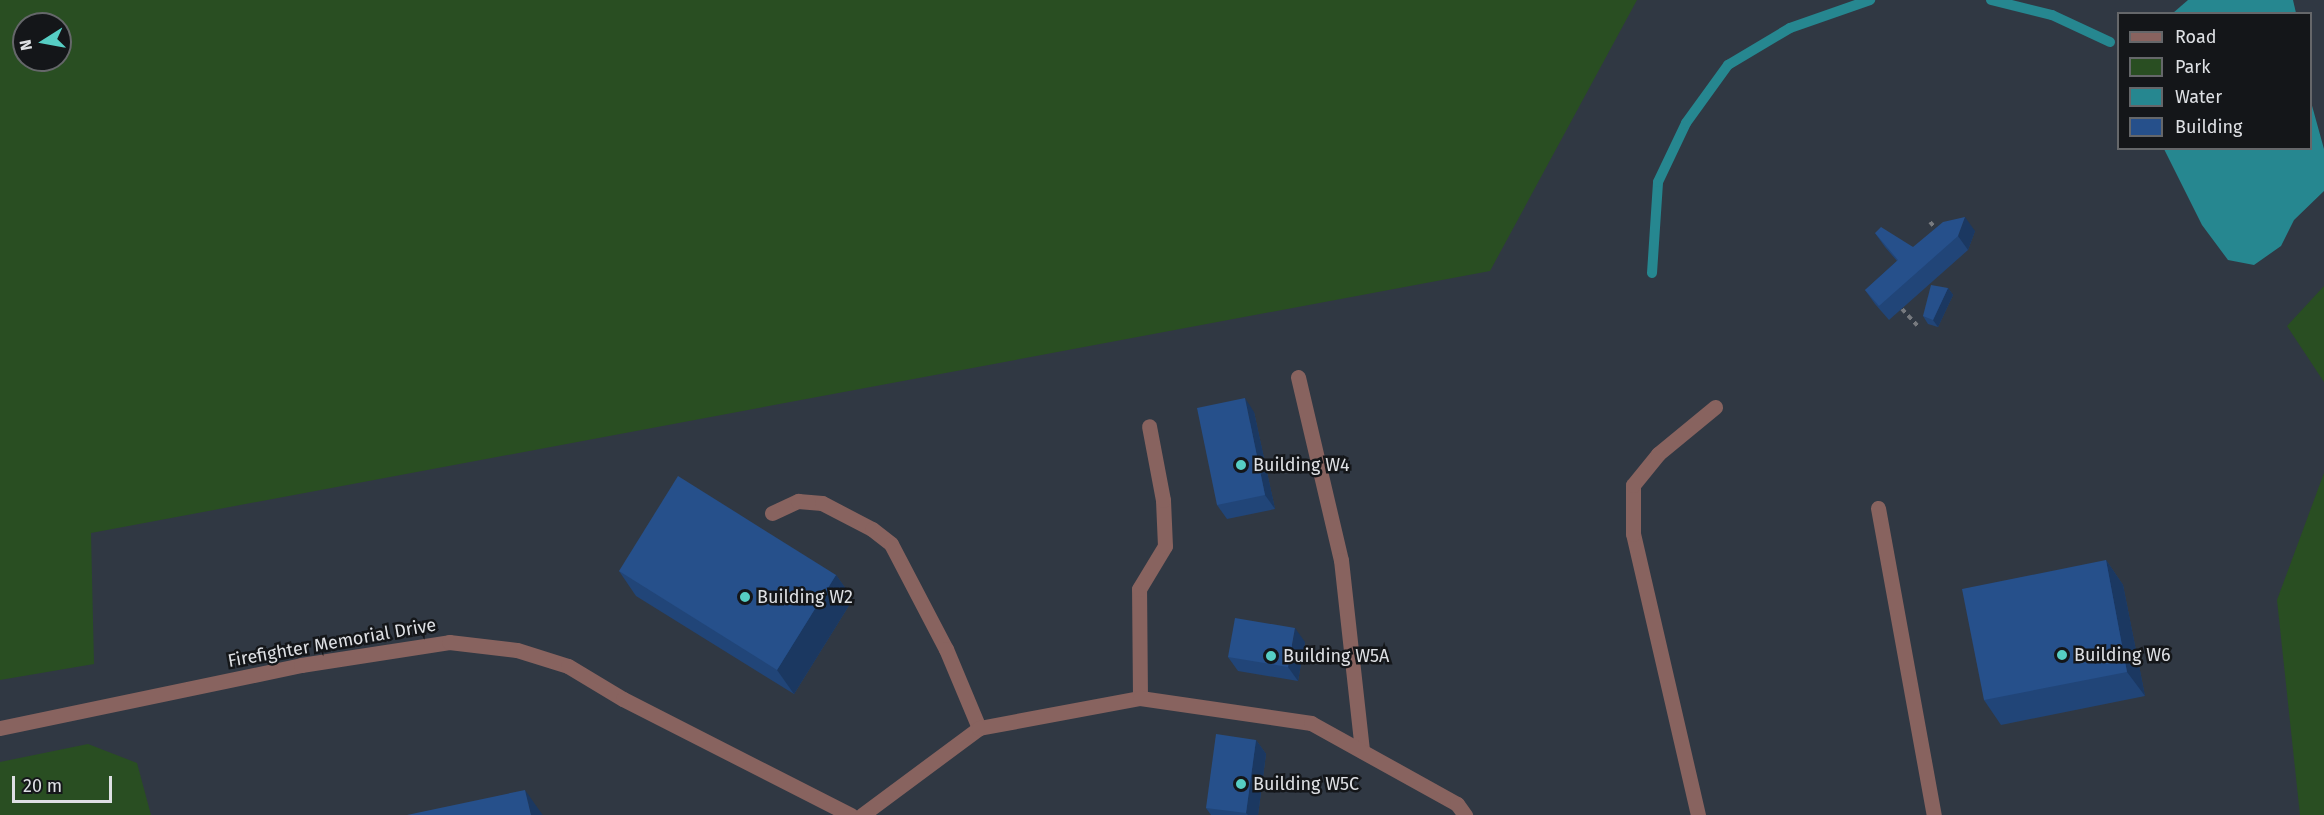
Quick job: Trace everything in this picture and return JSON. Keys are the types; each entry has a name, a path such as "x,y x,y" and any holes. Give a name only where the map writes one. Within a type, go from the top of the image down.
{"lane":[{"path":"1298,377 1341,560 1362,751"},
{"path":"1698,815 1633,534 1634,485 1658,453 1716,407"},
{"path":"1140,698 1139,589 1165,546 1163,500 1149,426"},
{"path":"772,513 798,501 822,503 872,529 891,544 946,649 979,728"},
{"path":"1878,508 1934,815"},
{"name":"Firefighter Memorial Drive","path":"0,728 301,665 449,642 517,650 568,666 623,699 851,815"},
{"path":"862,815 979,728 1140,698 1311,723 1457,804 1465,815"}],"path":[{"path":"1930,222 1941,235"},
{"path":"1902,309 1919,327"}],"shaded area":[{"path":"0,0 2324,0 2324,815 0,815"}],"green space":[{"path":"0,0 1637,0 1490,271 91,533 94,664 0,680"},
{"path":"2324,286 2324,382 2287,326"},
{"path":"2324,473 2324,815 2300,815 2277,600"},
{"path":"88,744 137,763 151,815 0,815 0,762"}],"water":[{"path":"2188,0 2293,0 2296,12 2174,12"},
{"path":"2312,106 2324,149 2324,191 2294,220 2281,246 2254,265 2228,260 2202,225 2164,150 2312,150"}],"building":[{"path":"1965,217 1958,236 1879,306 1865,290 1898,260 1875,233 1881,227 1913,247 1943,222"},
{"path":"1931,285 1948,288 1933,320 1923,316"},
{"name":"Building W4","path":"1245,398 1265,495 1217,505 1197,408"},
{"name":"Building W2","path":"678,476 836,575 777,670 619,571"},
{"name":"Building W6","path":"2106,560 2127,672 1984,700 1962,589"},
{"path":"1235,618 1295,628 1288,667 1228,657"},
{"path":"1216,734 1256,740 1246,813 1206,808"},
{"path":"525,790 531,815 407,815"}],"waterway":[{"path":"1652,273 1658,182 1686,123 1728,65 1790,28 1870,0"},
{"path":"1991,0 2052,15 2110,42"}],"place":[{"name":"Building W4","path":"1241,465"},
{"name":"Building W2","path":"745,597"},
{"name":"Building W6","path":"2062,655"},
{"name":"Building W5A","path":"1271,656"},
{"name":"Building W5C","path":"1241,784"}]}
